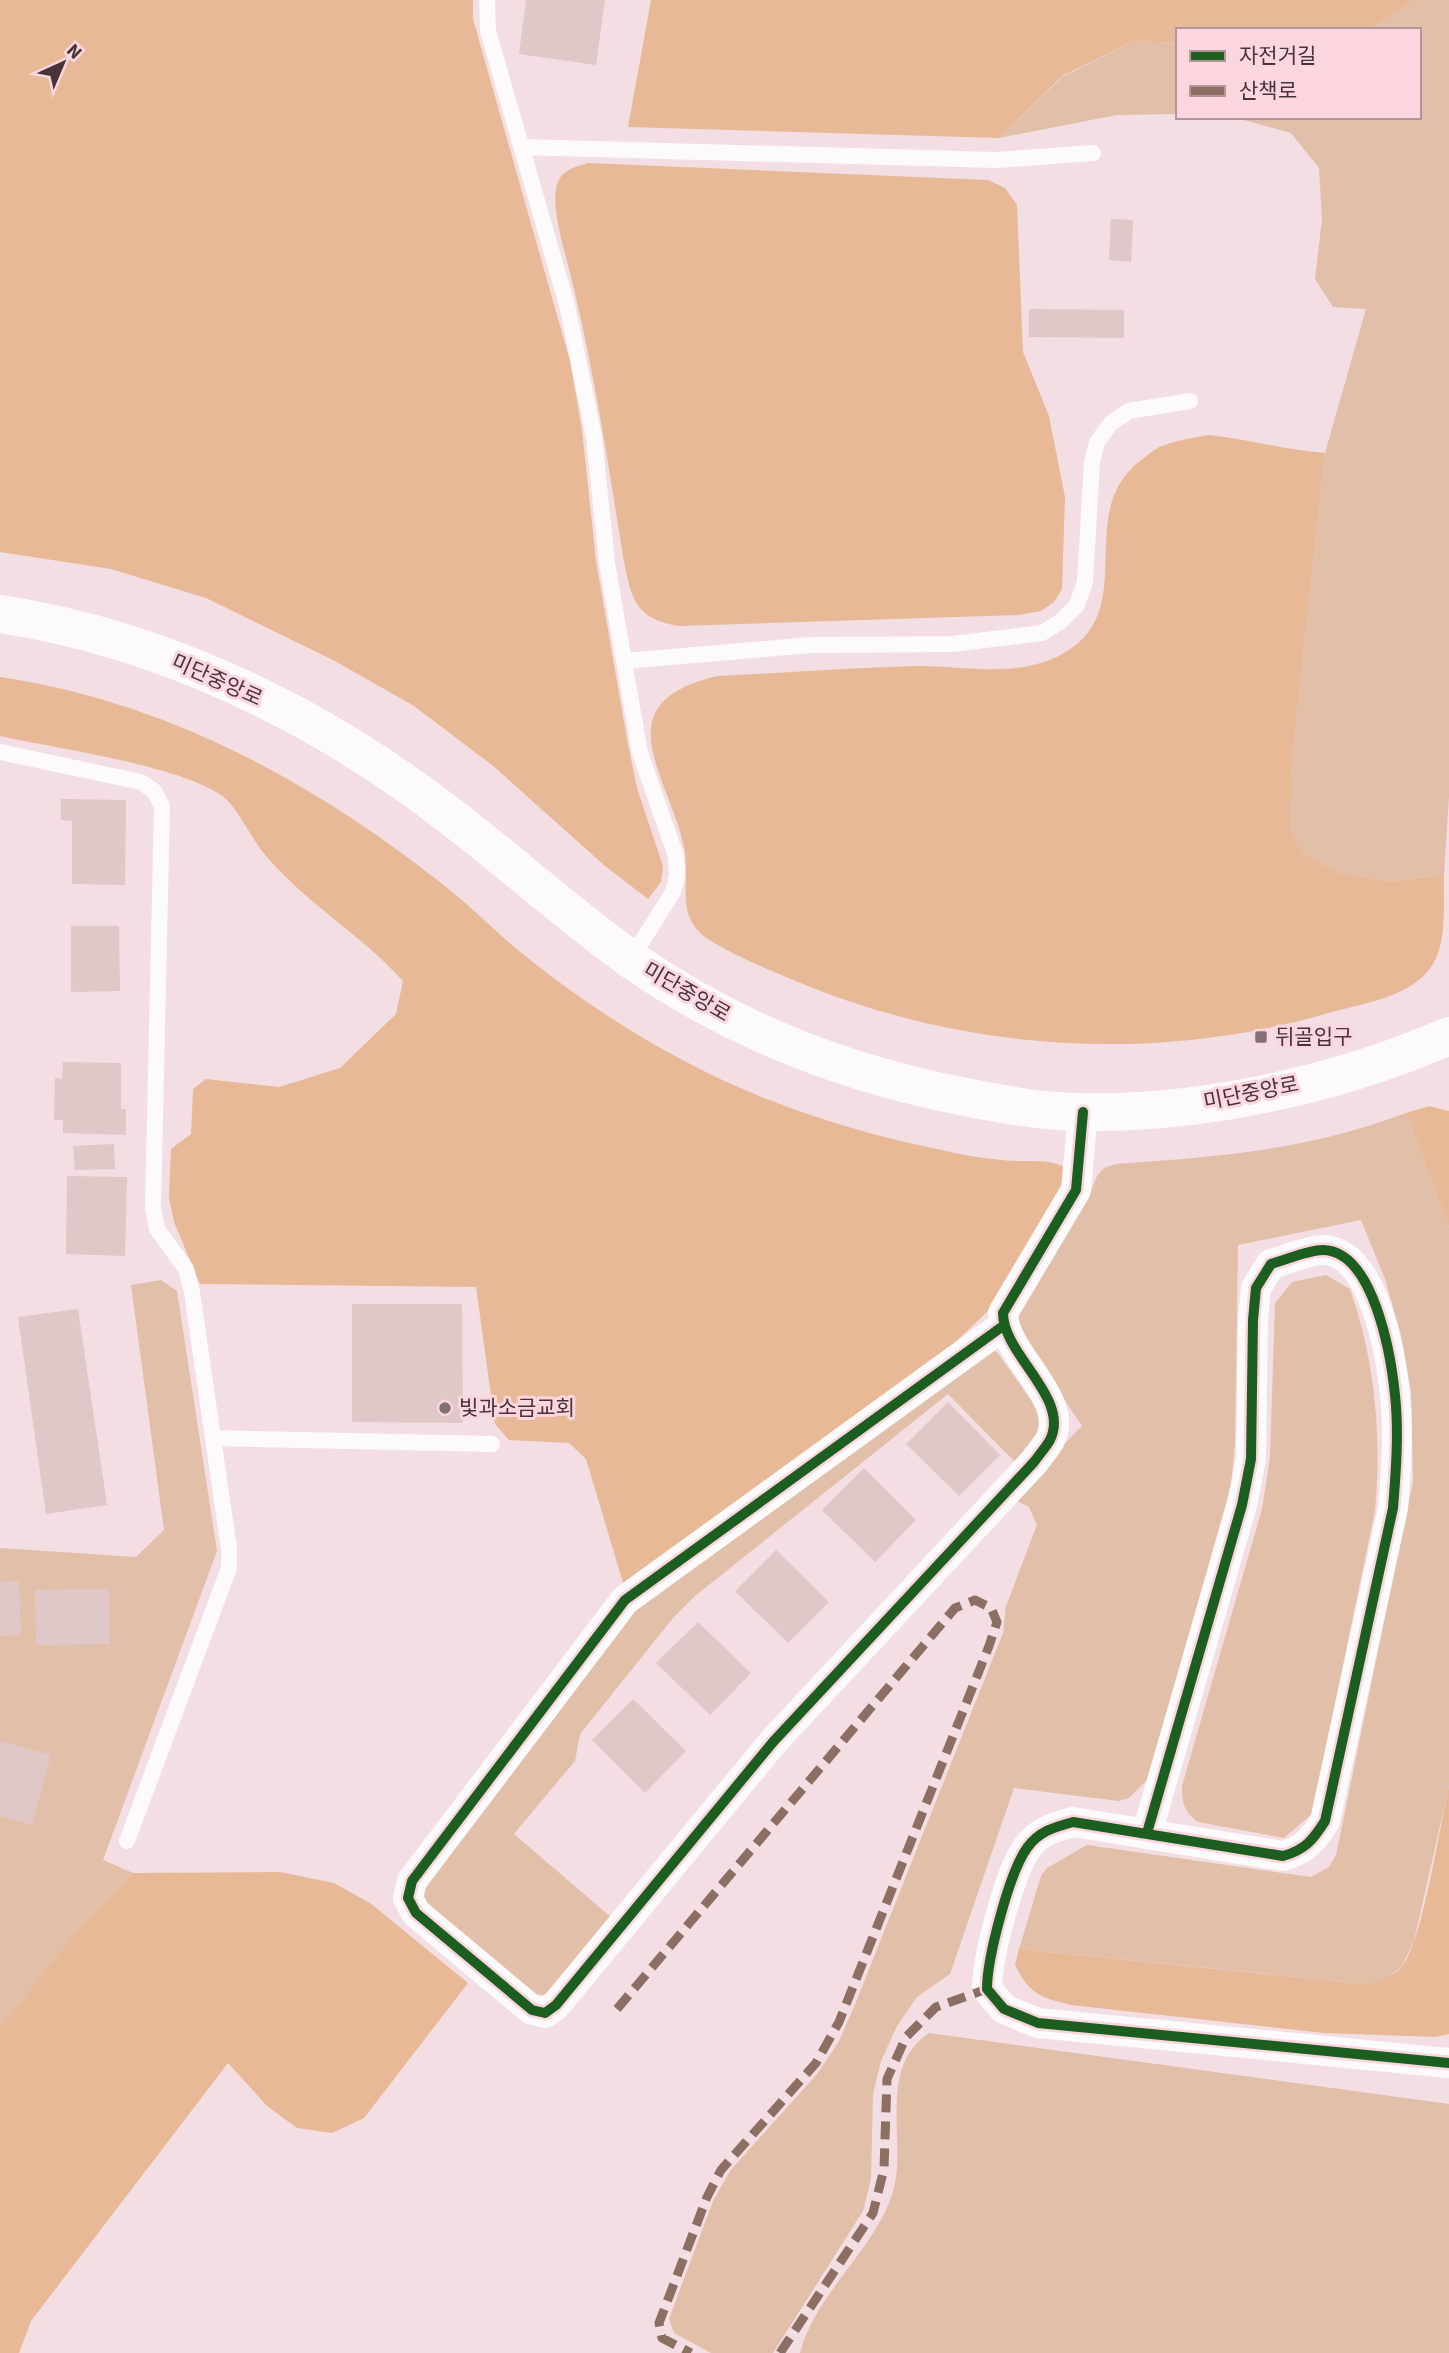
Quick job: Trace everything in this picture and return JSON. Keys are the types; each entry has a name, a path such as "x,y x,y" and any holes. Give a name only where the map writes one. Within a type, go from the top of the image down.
{"street":[{"name":"미단중앙로","path":"0,614 133,643 274,706 351,748 440,808 631,959 706,1007 820,1059 920,1088 1024,1108 1083,1112 1152,1110 1258,1096 1373,1065 1449,1036"},
{"path":"1003,1325 625,1600 412,1881 408,1898 416,1913 532,2010 545,2013 556,2005 774,1742 1034,1462 1051,1438 1055,1418 1048,1399 1003,1325 1003,1313 1076,1190 1083,1112"},
{"path":"1147,1833 1242,1505 1251,1459 1256,1288 1271,1265 1323,1250 1344,1256 1364,1275 1382,1327 1395,1395 1397,1458 1393,1508 1325,1821 1313,1840 1300,1851 1283,1856 1073,1822 1045,1830 1027,1847 1016,1870 987,1968 987,1989 1004,2009 1038,2023 1449,2063"}],"lane":[{"path":"487,0 488,31 567,304 582,369 594,437 607,563 640,753 676,856 677,876 664,907 631,959"},
{"path":"522,146 997,160 1093,153"},
{"path":"624,661 811,645 953,644 1042,633 1077,605 1085,582 1092,462 1097,442 1111,423 1129,411 1190,401"},
{"path":"0,752 141,782 154,791 162,806 153,1207 157,1230 186,1269 229,1549 229,1568 127,1841"},
{"path":"213,1438 492,1444"}],"shaded area":[{"path":"0,0 473,0 473,19 570,361 582,430 596,561 627,739 637,788 663,866 661,882 648,899 605,866 492,765 414,706 333,660 206,598 111,569 0,552"},
{"path":"651,0 1416,0 1371,28 1176,28 1176,43 1134,41 1062,76 999,138 628,127"},
{"path":"1416,0 1449,0 1449,796 1444,875 1390,881 1337,872 1302,853 1291,829 1293,752 1325,453 1366,309 1333,307 1315,279 1322,219 1319,168 1291,133 1240,119 1421,119 1421,28 1371,28"},
{"path":"1134,41 1176,43 1176,114 1117,115 999,138 1062,77"},
{"path":"588,163 988,180 1005,188 1017,205 1023,352 1049,416 1065,497 1062,589 1054,602 1041,611 1018,615 679,626 652,618 643,611 632,594 626,570 591,371 556,210 556,190 560,178 571,169"},
{"path":"1208,435 1325,453 1293,752 1291,829 1302,853 1337,872 1390,881 1444,875 1440,946 1431,967 1422,977 1386,997 1265,1029 1198,1039 1130,1044 1062,1043 995,1036 928,1024 862,1006 752,962 708,939 697,930 687,908 683,843 656,766 651,743 652,722 662,703 682,688 717,676 914,666 993,669 1051,660 1069,650 1089,631 1100,609 1111,506 1121,482 1140,461 1159,447"},
{"path":"0,677 61,689 120,705 178,726 288,779 392,846 450,890 513,946 571,991 633,1032 730,1084 806,1114 893,1139 977,1157 1043,1161 1059,1165 1066,1168 1065,1183 990,1309 944,1353 624,1586 586,1459 569,1443 509,1440 495,1424 476,1287 200,1284 174,1222 169,1198 171,1149 191,1134 193,1089 206,1079 279,1087 340,1068 396,1014 403,981 278,869 221,795 200,784 146,766 0,736"},
{"path":"1429,1106 1449,1111 1449,1227 1406,1113"},
{"path":"1406,1113 1449,1227 1449,1786 1414,1941 1402,1966 1386,1979 1365,1984 1019,1949 1041,1876 1047,1868 1087,1845 1311,1877 1329,1867 1336,1855 1413,1481 1411,1392 1401,1335 1385,1279 1361,1220 1238,1245 1235,1443 1231,1485 1148,1779 1129,1798 1119,1801 1014,1788 950,1974 917,1997 897,2026 881,2061 873,2094 871,2179 863,2211 773,2353 711,2353 674,2333 669,2319 713,2201 730,2171 817,2074 838,2043 854,2007 1003,1633 1006,1606 1037,1525 1029,1507 1011,1498 1082,1426 1021,1335 1017,1320 1021,1308 1088,1199 1097,1176 1104,1168 1116,1164 1227,1155 1298,1144 1369,1126"},
{"path":"1326,1275 1350,1289 1371,1371 1378,1455 1375,1511 1312,1814 1284,1838 1198,1822 1185,1807 1182,1786 1262,1509 1270,1457 1275,1303 1292,1282"},
{"path":"161,1280 177,1291 217,1551 103,1860 133,1873 76,1931 0,2027 0,1548 136,1557 164,1530 131,1285"},
{"path":"990,1349 997,1352 1039,1411 1037,1433 1016,1463 948,1394 695,1596 673,1618 580,1734 575,1761 514,1834 612,1918 552,1991 544,1995 532,1994 425,1906 421,1897 423,1884 626,1616"},
{"path":"1449,1786 1449,2034 1436,2037 1324,2033 1071,2005 1051,2000 1031,1989 1015,1965 1019,1949 1364,1984 1385,1978 1403,1965 1417,1931"},
{"path":"280,1872 334,1883 370,1903 468,1983 364,2118 332,2133 297,2128 267,2106 228,2063 31,2321 19,2353 0,2353 0,2027 76,1931 133,1873"},
{"path":"929,2033 1449,2104 1449,2353 800,2353 818,2311 871,2236 892,2195 896,2175 898,2087 903,2066 913,2048"}],"building":[{"path":"526,0 605,0 596,65 519,54"},
{"path":"1111,219 1133,220 1131,262 1109,260"},
{"path":"1029,309 1124,310 1124,338 1029,337"},
{"path":"61,799 126,800 125,885 72,884 72,821 61,820"},
{"path":"71,926 119,926 120,991 71,992"},
{"path":"63,1062 121,1063 121,1109 126,1109 126,1135 63,1133 63,1120 54,1120 55,1078 62,1079"},
{"path":"114,1144 115,1169 75,1170 73,1146"},
{"path":"67,1176 127,1177 125,1256 66,1254"},
{"path":"352,1304 462,1304 463,1423 352,1422"},
{"path":"78,1309 107,1505 46,1514 18,1317"},
{"path":"948,1402 1000,1455 959,1496 906,1444"},
{"path":"864,1468 916,1520 875,1562 822,1510"},
{"path":"776,1550 829,1602 788,1643 735,1591"},
{"path":"19,1581 21,1635 0,1636 0,1582"},
{"path":"109,1589 110,1644 36,1645 35,1590"},
{"path":"698,1622 751,1673 710,1715 656,1663"},
{"path":"633,1699 686,1751 645,1793 592,1740"},
{"path":"0,1741 51,1755 32,1825 0,1816"}],"marked path":[{"path":"617,2009 955,1608 975,1600 991,1608 997,1622 989,1646 839,2022 816,2063 721,2170 707,2197 659,2323 662,2338 691,2353"},
{"path":"780,2353 873,2213 884,2169 887,2079 906,2037 936,2007 987,1989"}],"cycle path":[{"path":"1003,1326 625,1600 412,1881 408,1898 416,1913 532,2010 545,2013 556,2005 773,1742 1034,1462 1050,1440 1054,1424 1052,1408 1013,1345 1003,1313 1076,1190 1083,1112"},
{"path":"1147,1833 1242,1505 1251,1459 1256,1288 1271,1264 1317,1250 1341,1255 1355,1268 1367,1286 1384,1332 1395,1395 1397,1452 1393,1508 1325,1821 1308,1843 1283,1856 1073,1822 1048,1830 1027,1848 1013,1876 995,1938 987,1989 1004,2009 1038,2023 1449,2063"}],"place":[{"name":"뒤골입구","path":"1261,1037"},
{"name":"빛과소금교회","path":"445,1408"}]}
